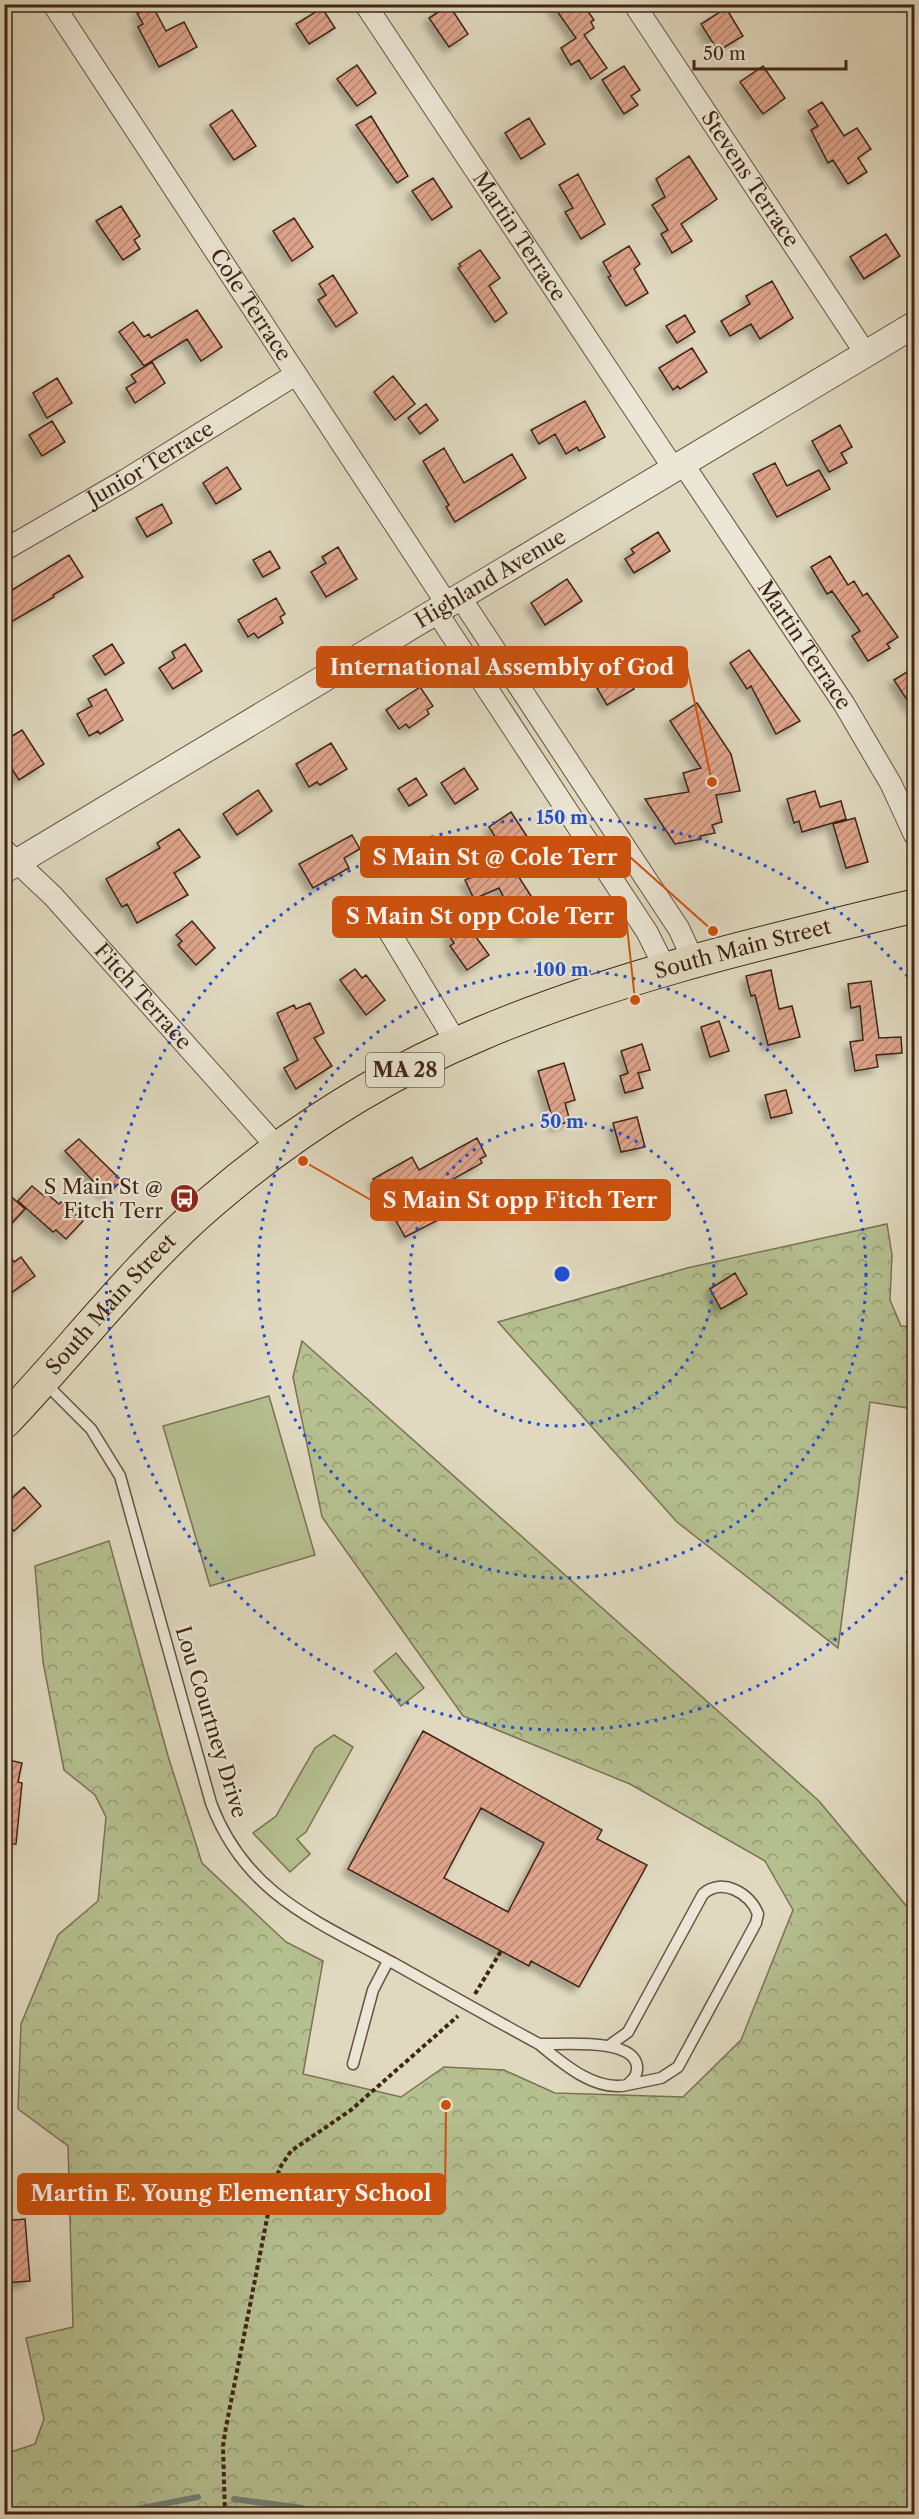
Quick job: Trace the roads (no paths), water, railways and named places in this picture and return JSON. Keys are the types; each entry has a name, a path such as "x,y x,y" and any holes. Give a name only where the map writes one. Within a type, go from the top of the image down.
{"main road":[{"name":"South Main Street","path":"4,1422 169,1241 209,1203 278,1148 365,1092 457,1044 544,1010 680,966 915,906"}],"street":[{"name":"Cole Terrace","path":"53,4 295,375 448,604 679,929 680,966"},
{"name":"Martin Terrace","path":"365,4 855,721 896,794 915,834"},
{"name":"Stevens Terrace","path":"634,4 866,354"},
{"name":"Highland Avenue","path":"8,861 448,604 915,325"},
{"name":"Junior Terrace","path":"4,550 127,479 295,375"},
{"name":"Cole Terrace","path":"448,604 647,932 680,966"},
{"name":"Fitch Terrace","path":"8,861 53,896 278,1148"},
{"path":"375,908 457,1044"}],"lane":[{"name":"Lou Courtney Drive","path":"43,1380 91,1429 120,1476 208,1795 225,1835 258,1878 298,1912 539,2044 562,2063 593,2080 615,2087 661,2078 681,2061 756,1923 758,1914 750,1901 734,1890 722,1886 712,1887 703,1894 628,2032 610,2045 539,2044"},
{"path":"353,2064 373,1990 388,1961"},
{"path":"610,2045 625,2050 635,2060 637,2073 627,2085"}],"waterway":[{"path":"112,2514 198,2497"},
{"path":"234,2499 302,2508 317,2514"}],"place":[{"name":"International Assembly of God","path":"712,782"},
{"name":"S Main St @ Cole Terr","path":"713,931"},
{"name":"S Main St opp Cole Terr","path":"635,1000"},
{"name":"S Main St opp Fitch Terr","path":"303,1161"},
{"name":"S Main St @ Fitch Terr","path":"184,1199"},
{"name":"Martin E. Young Elementary School","path":"446,2105"}]}
